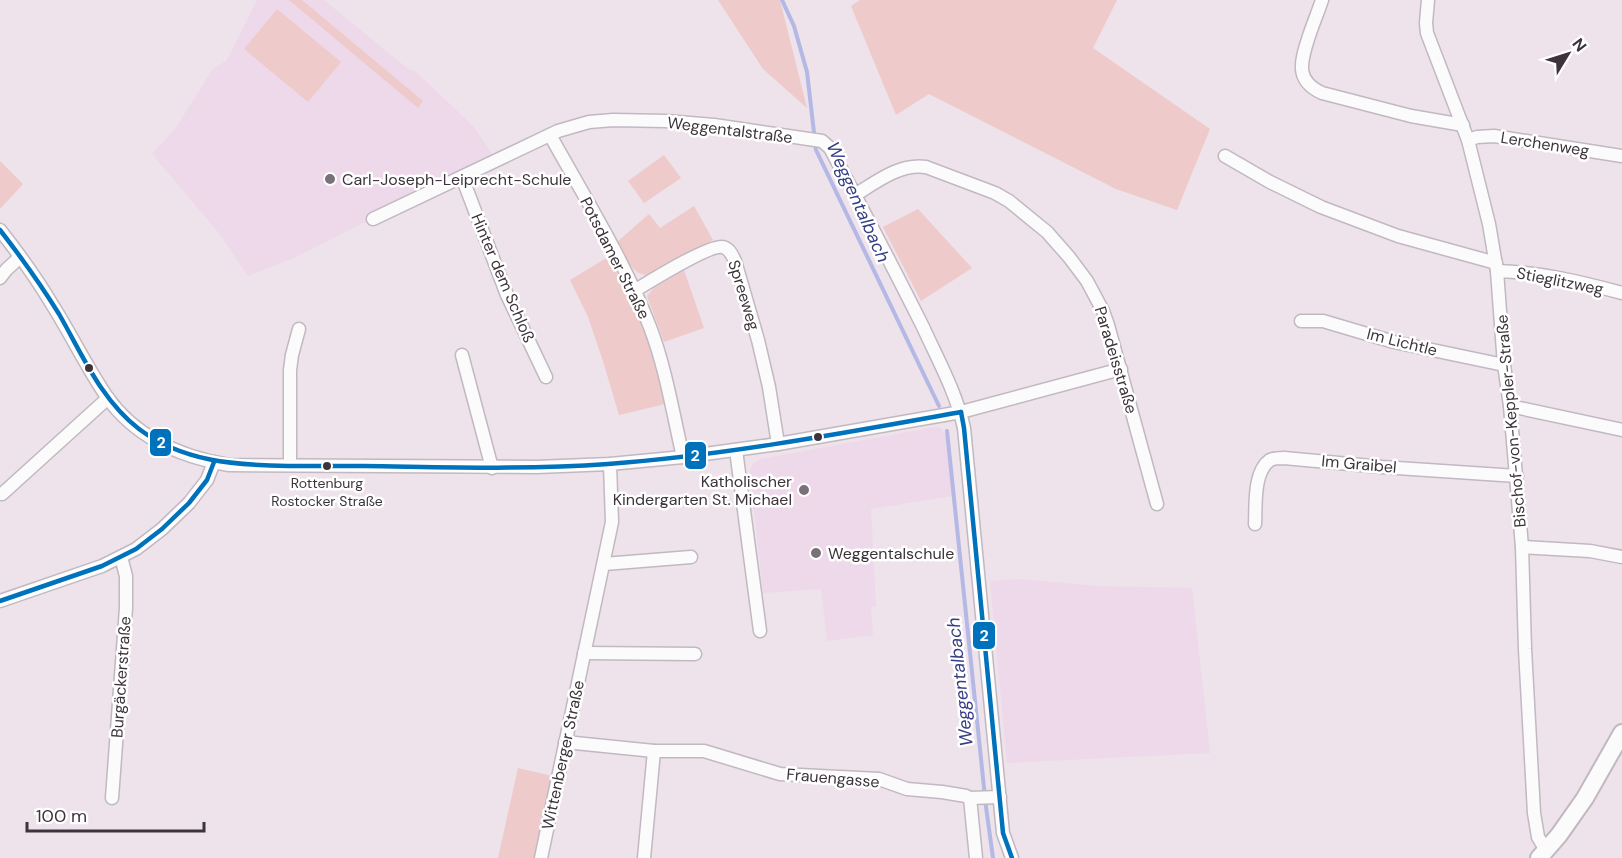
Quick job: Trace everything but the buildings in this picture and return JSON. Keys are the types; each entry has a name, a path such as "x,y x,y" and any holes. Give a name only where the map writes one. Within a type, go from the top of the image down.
{"street":[{"path":"1322,0 1301,59 1301,70 1307,84 1322,93 1411,116 1463,125"},
{"name":"Bischof-von-Keppler-Straße","path":"1428,0 1427,33 1468,140 1489,224 1496,267 1522,547 1533,795 1538,837 1543,854"},
{"name":"Weggentalstraße","path":"373,219 578,124 631,120 714,125 826,144 906,293 961,412 996,797 1012,858"},
{"name":"Potsdamer Straße","path":"550,135 634,291 658,351 682,457"},
{"name":"Lerchenweg","path":"1468,140 1494,136 1622,156"},
{"name":"Stieglitzweg","path":"1225,156 1270,182 1321,207 1398,236 1496,267 1558,277 1622,293"},
{"name":"Paradeisstraße","path":"855,195 900,169 917,165 926,166 995,193 1047,232 1069,256 1087,281 1103,311 1157,504"},
{"name":"Hinter dem Schloß","path":"462,177 507,295 546,377"},
{"path":"0,230 53,305 108,398 134,425 166,447 186,455 229,465 492,468 610,464 682,457 778,444 961,412 1120,369"},
{"name":"Spreeweg","path":"634,291 707,250 723,247 730,251 758,340 769,387 778,444"},
{"path":"0,278 20,257"},
{"name":"Im Lichtle","path":"1301,321 1323,321 1394,342 1504,365"},
{"path":"290,465 290,370 298,329"},
{"path":"462,355 492,468"},
{"path":"2,494 108,398"},
{"path":"1510,406 1622,430"},
{"path":"736,450 760,631"},
{"name":"Im Graibel","path":"1255,524 1258,475 1271,459 1284,458 1517,476"},
{"path":"0,601 121,557 150,539 181,511 207,480 214,462"},
{"name":"Wittenberger Straße","path":"542,858 613,514 610,464"},
{"path":"1522,547 1622,557"},
{"name":"Burgäckerstraße","path":"112,798 126,608 126,576 121,557"},
{"path":"604,564 691,557"},
{"path":"584,653 695,654"},
{"path":"1543,854 1585,798 1622,733"},
{"name":"Frauengasse","path":"565,742 654,751 704,751 780,774 879,780 907,789 950,793 974,799 996,797"},
{"path":"644,858 654,751"},
{"path":"974,799 974,853 976,858"}],"shaded area":[{"path":"257,0 324,0 408,69 415,71 474,127 494,157 294,258 248,276 218,232 152,154 175,129 213,69 227,60"},
{"path":"289,0 302,0 423,101 418,108"},
{"path":"718,0 780,0 807,108 763,69"},
{"path":"860,0 1117,0 1093,48 1210,129 1177,210 1116,189 929,94 896,115 851,6"},
{"path":"277,9 341,62 308,102 244,49"},
{"path":"664,155 681,178 644,203 628,181"},
{"path":"0,161 23,184 0,209"},
{"path":"694,206 713,240 648,275 637,272 617,242 649,214 660,228"},
{"path":"918,209 972,268 921,301 883,227"},
{"path":"608,257 643,328 665,404 619,415 588,317 570,280"},
{"path":"684,270 704,328 664,342 647,296 654,288"},
{"name":"Weggentalschule","path":"936,427 942,429 946,436 952,496 871,509 876,606 871,607 873,635 827,641 821,589 763,593 751,467 761,459"},
{"path":"1019,579 1098,586 1192,588 1210,753 1007,763 990,581"},
{"path":"518,768 552,776 534,858 498,858"}],"waterway":[{"name":"Weggentalbach","path":"782,0 794,26 807,72 816,150 939,406"},
{"name":"Weggentalbach","path":"947,431 993,858"}],"transit line":[{"name":"2","path":"0,230 52,303 93,376 114,404 139,429 156,440 173,449 210,460 288,466 516,468 577,466 741,449 961,412"},
{"name":"2","path":"961,412 1003,833 1012,858"},
{"name":"2","path":"0,601 102,566 136,549 162,529 189,503 207,480 214,462"}],"place":[{"name":"Carl-Joseph-Leiprecht-Schule","path":"330,179"},
{"name":"Rottenburg Rostocker Straße","path":"327,466"},
{"name":"Katholischer Kindergarten St. Michael","path":"804,490"},
{"name":"Weggentalschule","path":"816,553"}]}
